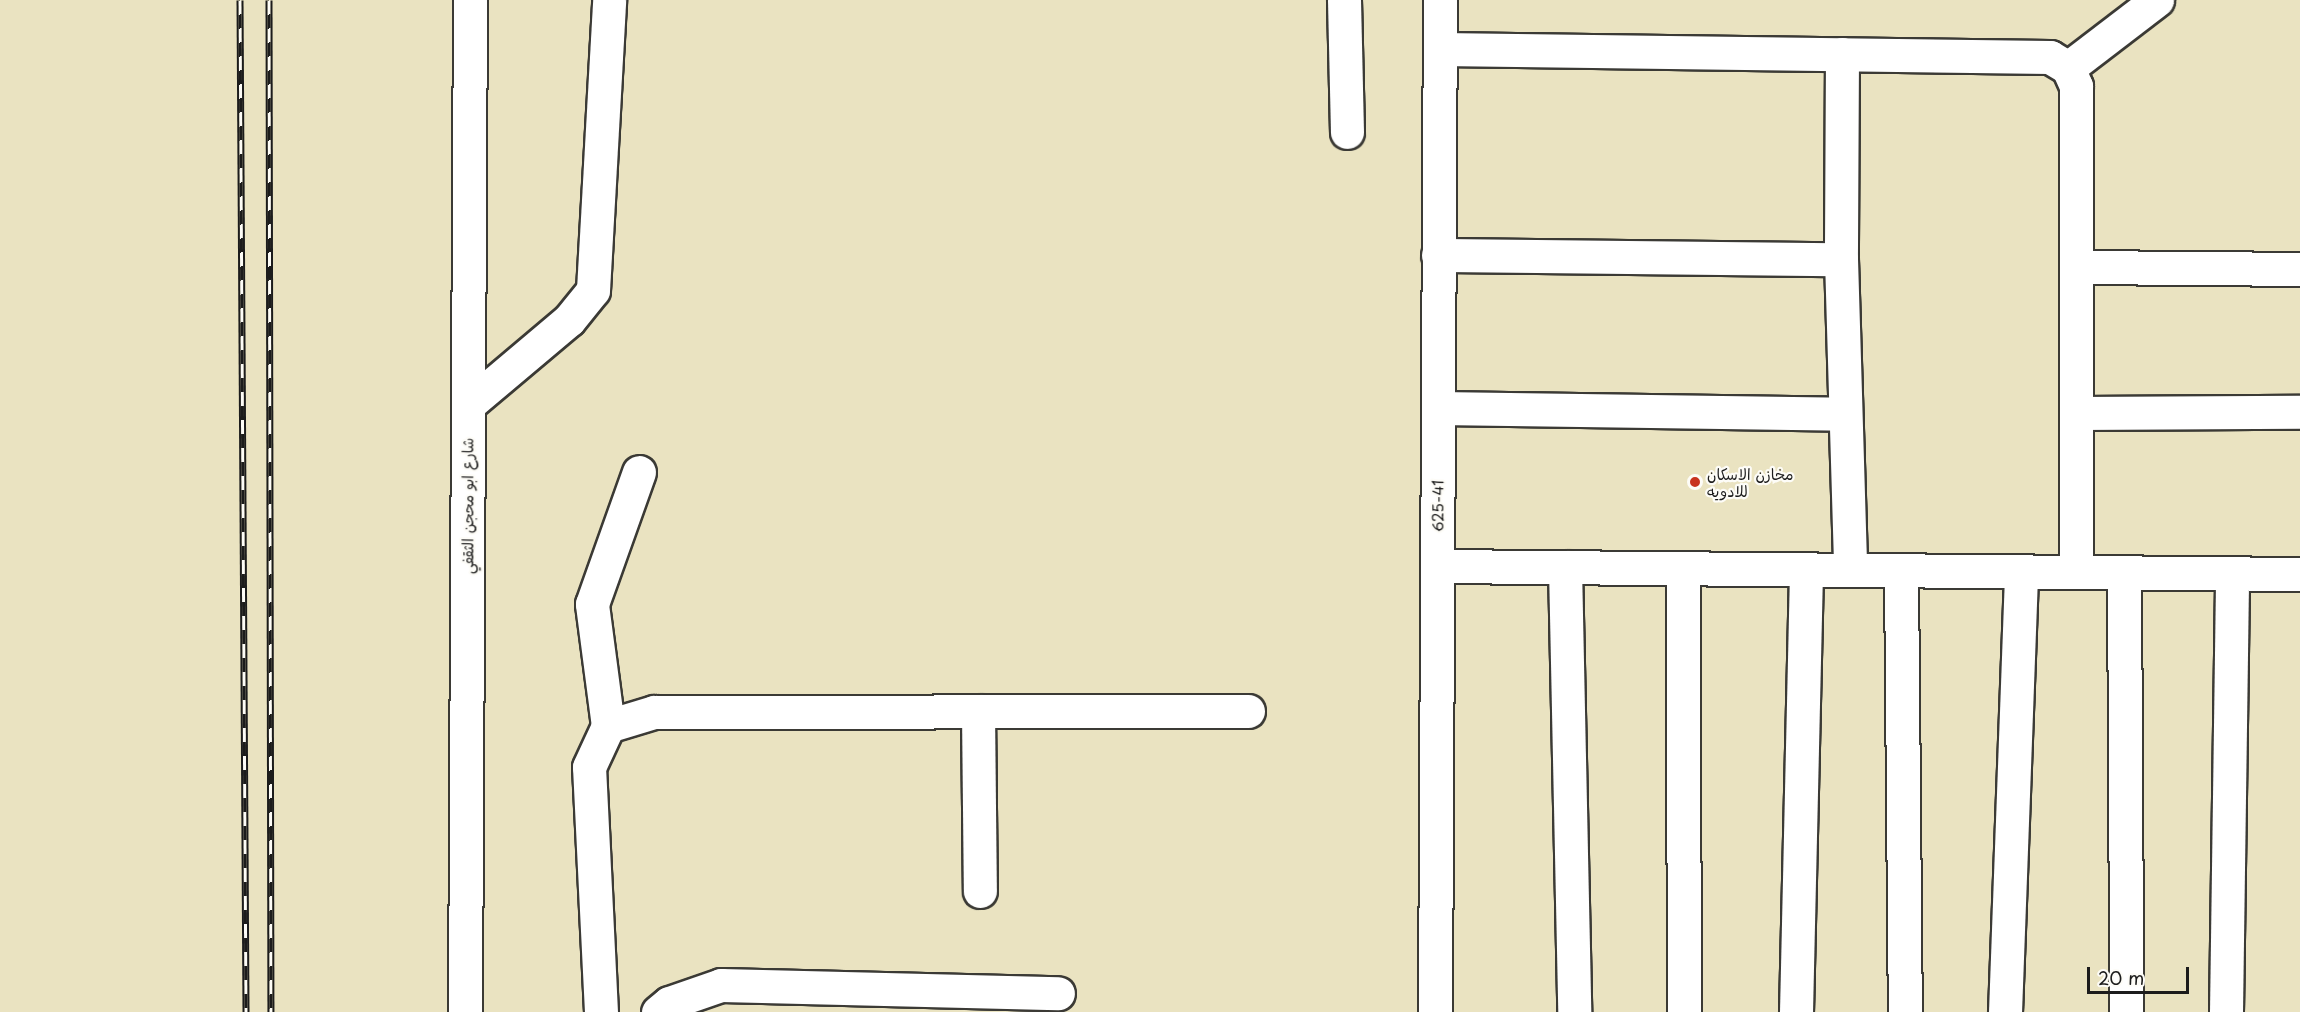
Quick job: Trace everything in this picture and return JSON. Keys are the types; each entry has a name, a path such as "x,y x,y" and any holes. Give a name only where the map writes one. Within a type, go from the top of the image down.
{"street":[{"name":"شارع ابو محجن الثقفي","path":"465,1012 470,0"},
{"path":"468,405 569,320 593,290 609,0"},
{"path":"1344,0 1347,132"},
{"name":"625-41","path":"1435,1012 1440,0"},
{"path":"2068,68 2157,0"},
{"path":"1440,49 2050,57 2068,68 2076,86 2079,267 2076,572"},
{"path":"1842,54 1841,259 1850,570"},
{"path":"1438,255 1841,259"},
{"path":"2079,267 2300,269"},
{"path":"1438,408 1845,414"},
{"path":"2078,413 2300,412"},
{"path":"601,1012 589,767 608,726 592,604 639,472"},
{"path":"1437,566 2300,574"},
{"path":"1565,567 1574,1012"},
{"path":"1683,568 1684,1012"},
{"path":"1796,1012 1806,570"},
{"path":"1901,571 1905,1012"},
{"path":"2005,1012 2021,572"},
{"path":"2124,572 2126,1012"},
{"path":"2226,1012 2232,574"},
{"path":"978,711 980,891"},
{"path":"608,726 654,712 1248,711"},
{"path":"658,1012 669,1003 721,984 1058,993"}],"railway":[{"path":"240,0 246,1012"},
{"path":"269,0 271,1012"}],"place":[{"name":"مخازن الاسكان للادويه","path":"1695,482"}]}
